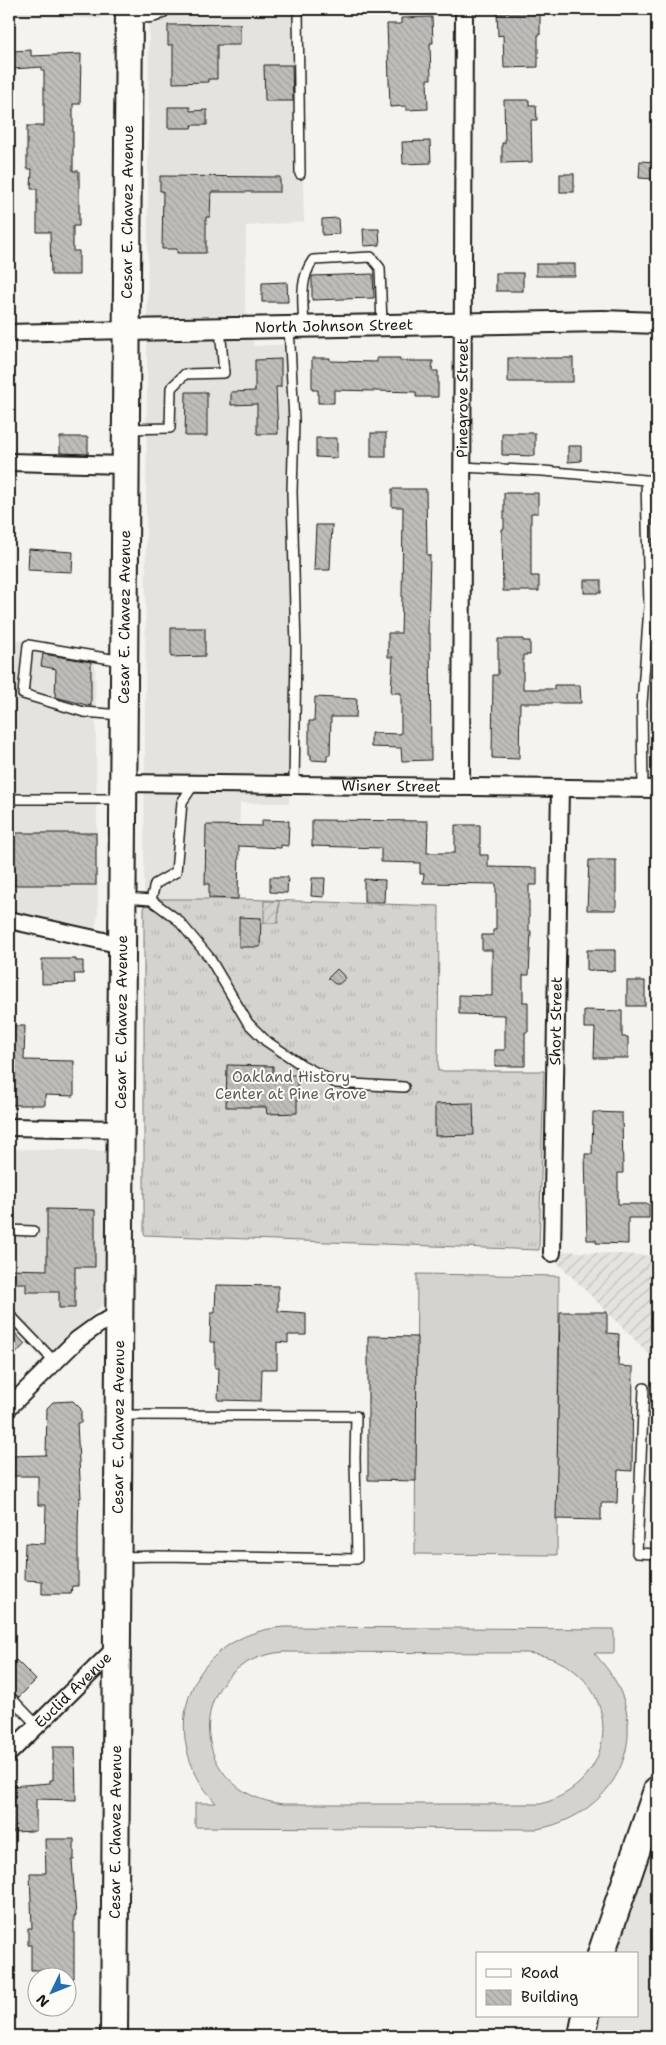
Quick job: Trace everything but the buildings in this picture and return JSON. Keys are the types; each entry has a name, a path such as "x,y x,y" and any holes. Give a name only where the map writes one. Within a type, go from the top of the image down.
{"main road":[{"name":"Cesar E. Chavez Avenue","path":"114,2036 129,13"},
{"path":"602,1952 657,1790"},
{"path":"582,2036 586,2018"}],"street":[{"name":"Pinegrove Street","path":"461,787 464,9"},
{"name":"North Johnson Street","path":"9,334 602,321 657,323"},
{"path":"9,462 125,465"},
{"name":"Wisner Street","path":"123,791 194,784 650,789"},
{"name":"Short Street","path":"552,1253 560,788"},
{"path":"9,920 122,945"},
{"path":"9,1128 121,1129"},
{"path":"9,1407 93,1328 119,1315"},
{"name":"Euclid Avenue","path":"9,1753 116,1647"}],"lane":[{"path":"129,13 151,18 161,16 167,9"},
{"path":"298,9 300,174"},
{"path":"294,785 296,649 292,492 296,327 305,271 313,260 371,256 380,268 382,325"},
{"path":"126,429 170,428 171,388 185,374 224,373 220,328"},
{"path":"462,467 542,471 657,481"},
{"path":"646,481 649,607 642,704 650,789"},
{"path":"123,716 84,712 23,694 28,645 124,661"},
{"path":"150,900 155,884 176,872 182,802 194,784"},
{"path":"9,799 123,791"},
{"path":"122,898 150,900 178,920 209,957 248,1023 266,1041 302,1065 336,1083 404,1087"},
{"path":"9,1230 33,1231"},
{"path":"9,1314 55,1362"},
{"path":"644,1388 637,1553 657,1554"},
{"path":"118,1557 356,1559 356,1416 119,1415"},
{"path":"9,1696 37,1725"}],"shaded area":[{"path":"9,9 101,9 101,19 9,15"},
{"path":"149,9 299,9 304,222 246,226 245,306 254,346 290,344 291,769 289,803 240,803 238,899 144,899"},
{"path":"9,638 95,653 98,915 95,929 9,910"},
{"path":"9,1149 109,1151 107,1301 44,1361 9,1325"},
{"path":"545,1250 657,1256 657,1362"},
{"path":"657,1790 657,2036 582,2036 586,2018 638,2018 638,1952 602,1952"}],"green space":[{"name":"Oakland History Center at Pine Grove","path":"144,899 238,899 439,906 438,1071 544,1071 539,1250 144,1235"},
{"path":"264,901 279,901 278,923 264,923"},
{"path":"417,1274 559,1276 557,1555 415,1554"},
{"path":"284,1627 614,1629 614,1653 594,1653 607,1668 617,1684 626,1709 628,1733 624,1756 615,1777 601,1796 583,1811 562,1822 537,1829 195,1827 195,1803 216,1803 197,1776 186,1747 185,1719 191,1692 204,1668 225,1648 251,1634","holes":["284,1652 527,1653 558,1661 581,1677 596,1698 603,1722 601,1747 590,1771 570,1790 541,1804 283,1804 250,1795 227,1777 213,1753 208,1727 213,1701 228,1678 251,1660"]}]}
